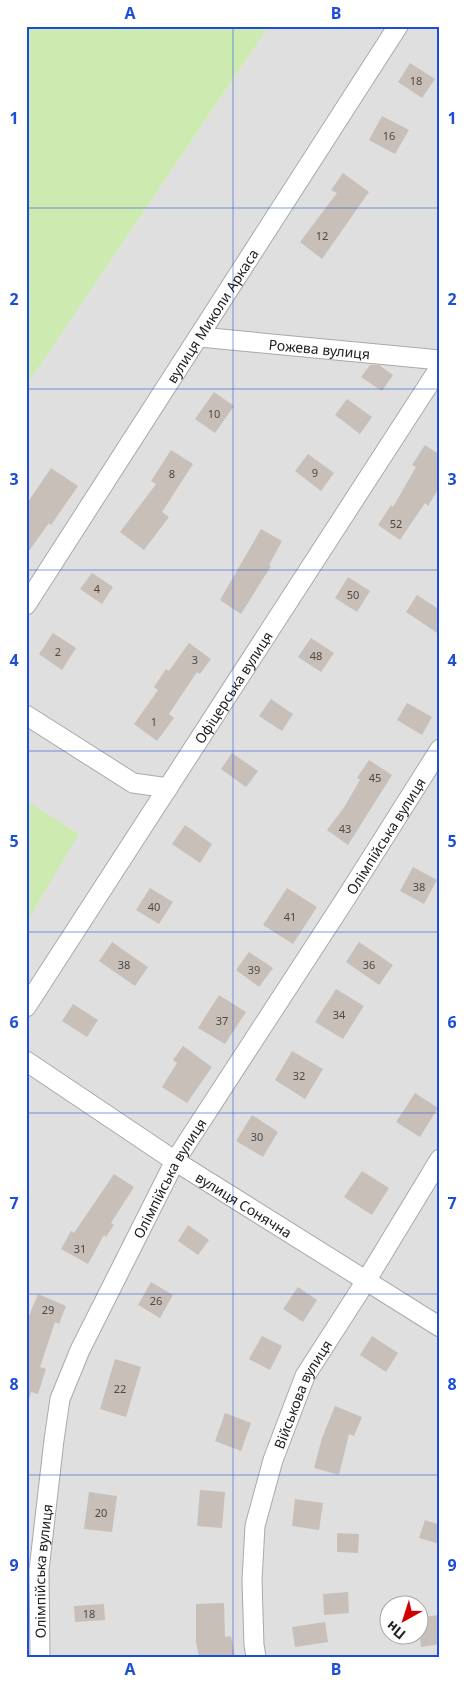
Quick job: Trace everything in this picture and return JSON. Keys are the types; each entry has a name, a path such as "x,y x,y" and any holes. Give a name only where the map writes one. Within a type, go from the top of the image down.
{"street":[{"name":"вулиця Миколи Аркаса","path":"26,605 200,337 398,26"},
{"name":"Рожева вулиця","path":"200,337 440,360"},
{"name":"Офіцерська вулиця","path":"26,1008 329,535 440,367"},
{"path":"26,715 133,783 168,788"},
{"name":"Олімпійська вулиця","path":"40,1657 39,1570 60,1399 80,1350 175,1162 440,750"},
{"name":"вулиця Сонячна","path":"26,1061 175,1162 440,1327"},
{"name":"Військова вулиця","path":"256,1657 252,1580 255,1526 273,1460 305,1376 366,1281 440,1159"}],"shaded area":[{"path":"269,26 440,26 440,1657 26,1657 26,924 78,835 26,801 26,386"}],"green space":[{"path":"26,26 269,26 26,386"},
{"path":"26,801 79,834 26,924"}],"building":[{"path":"410,63 435,79 422,98 398,82"},
{"path":"382,116 409,130 395,154 369,140"},
{"path":"343,173 369,192 322,259 300,242 337,193 331,190"},
{"path":"370,365 379,365 393,375 382,391 361,377"},
{"path":"214,392 234,406 215,433 195,419"},
{"path":"347,399 372,417 360,434 335,415"},
{"path":"425,445 440,455 440,486 428,506 425,503 400,540 378,525 391,505 393,507 416,467 412,465"},
{"path":"171,450 193,464 162,512 169,517 144,550 120,532 156,484 151,481"},
{"path":"308,454 334,473 321,491 295,471"},
{"path":"51,468 78,486 51,525 49,523 26,555 26,505"},
{"path":"261,529 282,541 269,565 271,566 241,614 220,600"},
{"path":"92,573 113,587 102,604 80,589"},
{"path":"348,577 370,591 357,612 335,598"},
{"path":"417,595 440,610 440,635 406,612"},
{"path":"53,633 76,648 62,670 39,654"},
{"path":"311,638 334,653 321,672 298,657"},
{"path":"189,643 211,659 200,674 197,672 169,714 174,718 157,741 134,724 158,690 154,687 166,669 169,671"},
{"path":"271,699 293,714 282,731 259,716"},
{"path":"407,703 432,717 422,735 397,720"},
{"path":"232,753 258,771 246,787 221,769"},
{"path":"369,760 392,775 348,845 327,830 343,809 360,780 357,778"},
{"path":"185,825 212,844 200,863 172,844"},
{"path":"413,867 437,880 424,904 400,891"},
{"path":"150,888 173,902 159,924 136,910"},
{"path":"287,888 317,907 293,944 263,925"},
{"path":"112,942 148,967 135,986 99,961"},
{"path":"359,942 393,965 379,985 346,962"},
{"path":"249,952 273,968 259,987 236,970"},
{"path":"336,989 364,1006 343,1039 315,1022"},
{"path":"219,995 246,1012 225,1044 198,1028"},
{"path":"73,1004 98,1020 87,1037 62,1021"},
{"path":"183,1046 212,1067 187,1103 162,1087 177,1063 173,1060"},
{"path":"292,1051 323,1069 305,1099 275,1080"},
{"path":"415,1093 438,1108 420,1137 396,1122"},
{"path":"252,1115 278,1132 263,1157 236,1141"},
{"path":"362,1171 389,1188 372,1215 344,1197"},
{"path":"114,1174 134,1187 111,1223 114,1225 106,1237 104,1235 88,1264 61,1249 71,1231 74,1233"},
{"path":"188,1225 209,1240 198,1255 178,1241"},
{"path":"151,1282 173,1295 160,1318 138,1305"},
{"path":"298,1287 317,1300 303,1322 283,1309"},
{"path":"38,1294 66,1306 59,1324 55,1322 40,1367 46,1369 38,1394 31,1392 29,1400 26,1399 26,1323"},
{"path":"262,1336 282,1346 270,1370 249,1359"},
{"path":"372,1336 398,1353 386,1372 360,1355"},
{"path":"115,1359 141,1367 126,1417 100,1409"},
{"path":"335,1406 362,1417 354,1436 349,1434 339,1475 314,1468 322,1438"},
{"path":"225,1413 251,1423 241,1451 215,1441"},
{"path":"200,1490 225,1492 222,1528 197,1526"},
{"path":"89,1492 117,1496 112,1532 84,1529"},
{"path":"295,1499 323,1503 319,1530 292,1526"},
{"path":"425,1520 440,1525 440,1544 419,1538"},
{"path":"337,1533 359,1534 358,1553 337,1552"},
{"path":"348,1592 349,1613 324,1615 323,1594"},
{"path":"224,1603 225,1637 231,1636 235,1657 199,1657 196,1642 196,1604"},
{"path":"104,1604 105,1620 75,1622 74,1606"},
{"path":"438,1615 440,1644 428,1646 428,1616"},
{"path":"325,1622 328,1642 295,1647 292,1627"}]}
